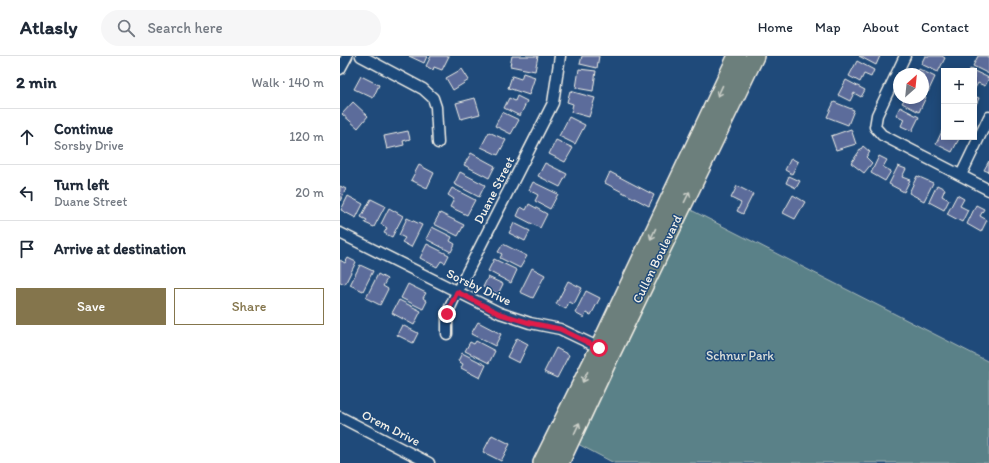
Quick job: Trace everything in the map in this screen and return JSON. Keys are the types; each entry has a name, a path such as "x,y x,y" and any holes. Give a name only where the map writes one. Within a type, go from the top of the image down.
{"main road":[{"path":"736,57 753,61"},
{"name":"Cullen Boulevard","path":"672,211 736,57"},
{"name":"Cullen Boulevard","path":"560,463 605,351 672,211 753,61"},
{"name":"Cullen Boulevard","path":"542,463 605,351"}],"street":[{"path":"340,69 347,56"},
{"path":"362,56 424,89 433,98 436,107 438,143"},
{"name":"Duane Street","path":"447,334 447,314 457,292 553,103 560,56"},
{"path":"905,56 877,115 874,127 882,135 989,190"},
{"path":"961,175 989,117"},
{"name":"Sorsby Drive","path":"340,232 500,314 530,323 560,329 605,351"},
{"name":"Orem Drive","path":"340,417 429,463"}],"green space":[{"name":"Schnur Park","path":"691,210 989,362 989,463 614,463 576,443"}],"building":[{"path":"409,56 427,56 424,63"},
{"path":"431,56 449,56 442,70 434,67 433,70 426,66"},
{"path":"512,56 538,56 535,71 510,66"},
{"path":"582,56 599,56 597,68 580,64"},
{"path":"859,56 880,56 876,65"},
{"path":"925,56 942,56 945,58 938,72 921,64"},
{"path":"978,56 989,56 989,74 973,66"},
{"path":"857,61 874,70 871,77 864,74 860,82 849,76"},
{"path":"462,69 469,80 453,90 446,78"},
{"path":"579,69 596,71 593,91 576,88"},
{"path":"977,72 989,78 985,86 978,83 977,85"},
{"path":"523,73 535,77 529,95 508,88 512,76 521,79"},
{"path":"929,74 935,77 929,90"},
{"path":"361,76 379,85 373,98 354,89"},
{"path":"846,80 865,90 861,97 854,93 850,101 838,95"},
{"path":"570,91 595,98 589,117 571,112 573,104 567,102"},
{"path":"517,96 527,101 520,116 504,108 509,98 515,101"},
{"path":"475,98 480,114 461,119 456,103"},
{"path":"353,102 368,116 358,128 342,114"},
{"path":"834,102 854,110 848,125 827,117"},
{"path":"904,104 923,104 919,112"},
{"path":"900,107 919,117 912,131 901,126 904,119 896,115"},
{"path":"502,112 519,120 511,134 495,126"},
{"path":"569,117 585,125 575,144 559,136"},
{"path":"851,129 856,144 836,150 831,136"},
{"path":"408,131 410,139 403,141 404,145 387,149 384,136"},
{"path":"489,132 506,140 498,155 481,147"},
{"path":"941,133 941,140 958,140 952,152 936,144"},
{"path":"556,140 573,148 565,162 549,154"},
{"path":"863,146 870,152 866,157 872,163 864,173 851,163"},
{"path":"471,153 495,166 489,178 464,165"},
{"path":"879,156 887,160 883,167 891,171 885,181 871,173"},
{"path":"791,158 798,162 792,174 785,170"},
{"path":"989,161 989,172 984,170"},
{"path":"545,163 567,174 560,187 538,176"},
{"path":"419,165 434,173 427,188 411,180"},
{"path":"898,166 906,169 902,177 910,180 904,192 889,184"},
{"path":"460,172 485,185 479,197 454,184"},
{"path":"610,172 654,195 649,206 605,183"},
{"path":"789,176 800,181 796,188 786,183"},
{"path":"917,176 933,183 924,201 909,193"},
{"path":"533,182 558,194 550,209 535,201 538,195 529,190"},
{"path":"937,185 945,189 942,196 949,200 944,210 929,202"},
{"path":"340,186 346,189 340,201"},
{"path":"737,186 753,194 743,214 737,211 741,203 731,198"},
{"path":"452,188 475,200 467,215 450,207 454,199 448,195"},
{"path":"793,195 805,202 795,219 783,213"},
{"path":"957,195 964,199 960,206 968,210 962,222 947,214"},
{"path":"348,196 363,204 356,218 341,210"},
{"path":"371,199 385,206 374,227 365,223 367,220 361,217"},
{"path":"529,204 547,214 540,228 517,216 521,207 526,210"},
{"path":"976,205 984,209 980,216 987,220 981,232 967,224"},
{"path":"389,208 403,216 392,237 384,233 387,228 381,224"},
{"path":"440,213 464,225 458,236 434,224"},
{"path":"407,218 422,225 411,247 402,242 405,238 399,235"},
{"path":"514,223 530,231 525,241 509,233"},
{"path":"432,227 452,237 450,241 455,244 451,252 426,239"},
{"path":"427,244 449,255 445,263 441,261 437,267 420,258"},
{"path":"503,244 527,256 520,268 500,258 502,254 498,252"},
{"path":"348,258 356,262 345,284 340,282 340,260 345,263"},
{"path":"494,259 517,270 511,283 488,271"},
{"path":"360,265 373,271 363,291 350,285"},
{"path":"532,268 545,275 533,298 520,292"},
{"path":"378,274 387,279 383,286 388,289 380,305 366,298"},
{"path":"488,277 503,284 498,294 483,287"},
{"path":"568,281 582,288 574,304 569,302 566,309 556,304"},
{"path":"408,284 426,293 423,298 427,301 423,309 401,298"},
{"path":"586,291 600,298 591,315 586,313 584,318 575,313"},
{"path":"399,300 421,311 414,325 392,313"},
{"path":"478,322 501,334 495,346 471,334"},
{"path":"402,325 418,333 413,343 397,335"},
{"path":"517,338 528,344 519,363 507,357"},
{"path":"476,341 495,351 489,363 465,351 470,342 474,344"},
{"path":"556,348 569,355 557,378 544,372"},
{"path":"462,353 486,365 480,378 461,368 463,364 458,361"},
{"path":"492,435 510,444 501,461 483,452"}],"route":[{"path":"447,314 457,292 500,314 530,323 560,329 599,348"}]}
